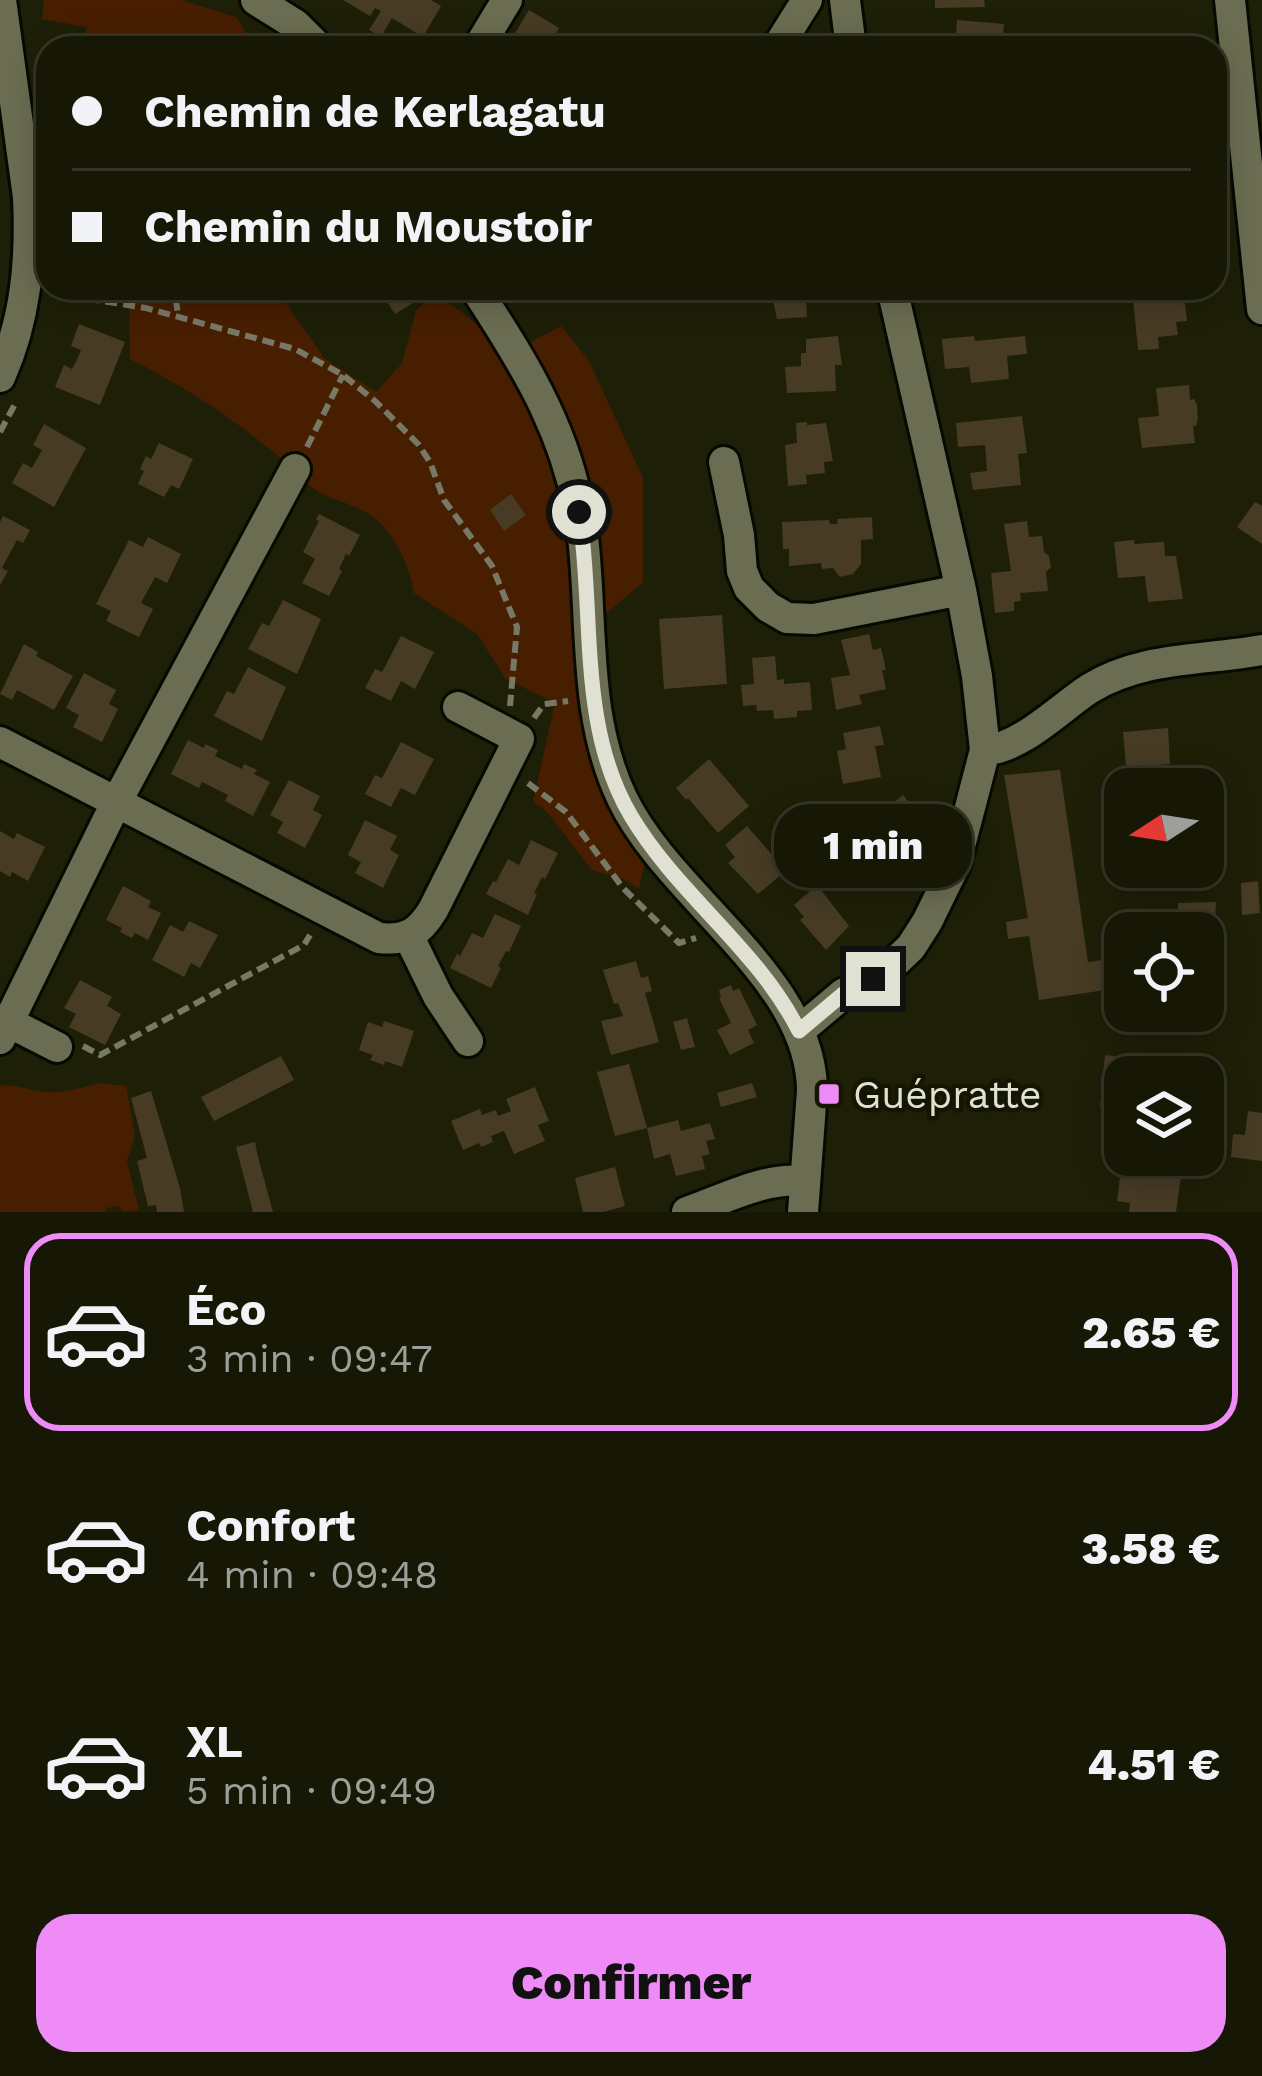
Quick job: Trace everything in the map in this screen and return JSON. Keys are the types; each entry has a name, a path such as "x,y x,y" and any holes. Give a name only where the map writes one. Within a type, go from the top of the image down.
{"street":[{"path":"0,376 26,293 30,230 1,0"},
{"path":"256,0 307,36"},
{"path":"485,36 507,0"},
{"path":"784,36 807,0"},
{"path":"845,0 850,36"},
{"path":"1230,0 1262,309"},
{"path":"482,300 533,381 565,454 583,537 595,697 608,759 628,812 655,851 783,1000 799,1031 812,1071 804,1196"},
{"path":"799,1031 843,994 891,966 927,922 956,865 985,750 961,590 895,300"},
{"path":"724,462 742,571 749,588 788,618 814,619 961,590"},
{"path":"57,1047 4,1030 116,803 296,469"},
{"path":"985,750 1012,742 1117,674 1180,659 1262,650"},
{"path":"0,742 323,910 392,940 409,937 423,927 505,770 513,736 458,706"},
{"path":"409,937 438,996 468,1041"},
{"path":"783,1000 797,992 843,994"},
{"path":"687,1212 780,1180 804,1196"}],"path":[{"path":"26,293 36,293"},
{"path":"90,300 178,316 295,349 343,376 418,444 444,500 492,566 517,627 513,736"},
{"path":"176,300 178,316"},
{"path":"296,469 343,376"},
{"path":"513,736 544,704 595,697"},
{"path":"505,770 566,812 623,888 679,943 719,925"},
{"path":"57,1047 77,1043 100,1055 304,945 323,910"}],"shaded area":[{"path":"44,0 181,0 236,17 248,36 84,36 87,27 42,19"},
{"path":"129,300 283,300 325,359 376,392 402,363 416,311 427,300 442,300 463,314 508,354 561,326 589,361 643,478 643,582 583,634 629,827 644,864 639,889 592,870 546,811 533,802 555,703 506,679 477,634 414,593 400,550 376,519 311,487 225,415 130,359"},
{"path":"100,1083 126,1086 135,1135 127,1161 139,1210 123,1212 118,1206 106,1212 0,1212 0,1086 55,1092"}],"building":[{"path":"343,0 431,0 441,6 424,36 392,18 379,36 369,30 381,11 375,8 370,16"},
{"path":"935,0 984,0 985,7 935,8"},
{"path":"529,10 559,28 555,36 513,36"},
{"path":"957,20 1004,24 1003,36 956,36"},
{"path":"386,300 418,300 395,314"},
{"path":"806,300 807,317 777,319 773,301"},
{"path":"1133,300 1184,300 1187,321 1176,322 1178,335 1158,337 1159,349 1138,350"},
{"path":"79,324 125,342 100,405 55,387 64,365 72,369 81,350 71,346"},
{"path":"838,336 842,365 835,365 836,391 787,393 785,367 801,366 806,339"},
{"path":"974,336 975,341 1025,336 1027,354 1007,356 1009,379 971,383 969,367 945,369 942,339"},
{"path":"1189,385 1190,400 1197,405 1195,443 1142,448 1138,418 1159,416 1156,388"},
{"path":"1022,416 1027,453 1018,454 1021,485 973,490 970,473 987,471 985,445 958,447 956,423"},
{"path":"796,423 826,423 833,461 824,462 825,473 806,475 807,484 788,486 785,445 797,443"},
{"path":"44,424 86,448 54,507 12,483 23,463 32,468 42,450 33,445"},
{"path":"159,443 193,459 179,489 171,485 164,497 138,484 146,456 151,459"},
{"path":"511,494 526,515 504,531 490,510"},
{"path":"1255,502 1262,506 1262,544 1237,527"},
{"path":"319,514 360,535 349,556 346,554 329,596 302,583 315,559 303,552"},
{"path":"3,516 30,530 23,543 17,540 2,568 8,571 0,585 0,522"},
{"path":"872,517 873,539 861,540 861,564 853,574 840,577 833,568 822,569 821,563 789,566 782,522 829,520 838,524 837,519"},
{"path":"1027,521 1029,537 1042,536 1049,556 1048,591 1020,593 1014,611 995,613 991,573 1011,571 1004,524"},
{"path":"148,537 181,554 167,583 155,577 141,603 153,609 139,637 106,621 111,611 96,604 129,540 143,547"},
{"path":"1134,540 1134,544 1164,542 1165,556 1176,556 1183,599 1148,602 1145,576 1118,578 1114,542"},
{"path":"283,600 321,619 297,674 248,649 262,623 269,626"},
{"path":"722,615 727,684 664,689 659,619"},
{"path":"869,634 873,650 881,648 886,689 859,695 862,704 836,710 831,678 850,675 841,640"},
{"path":"401,636 434,652 415,689 401,681 391,701 365,688 375,669 382,672"},
{"path":"24,644 73,676 54,710 17,690 12,700 0,694"},
{"path":"775,656 777,680 810,682 812,710 774,719 773,710 743,706 741,685 754,684 752,658"},
{"path":"248,667 286,687 262,741 214,716 227,691 234,694"},
{"path":"84,673 116,690 109,704 118,709 102,742 73,727 79,715 66,708"},
{"path":"880,726 884,745 875,746 881,777 843,784 837,751 846,749 843,733"},
{"path":"1168,728 1170,764 1126,767 1123,732"},
{"path":"188,740 218,750 215,756 242,769 244,764 257,770 254,774 270,782 253,816 225,801 228,795 171,774"},
{"path":"401,742 434,759 415,795 401,788 391,807 365,794 375,775 382,778"},
{"path":"709,759 749,806 718,833 676,788"},
{"path":"1060,770 1088,962 1104,960 1104,990 1039,1000 1029,936 1008,939 1006,922 1028,918 1004,775"},
{"path":"289,780 320,796 313,810 322,815 305,848 277,833 283,822 270,815"},
{"path":"903,795 914,809 907,815 927,839 898,863 876,837 884,831 873,819"},
{"path":"365,820 397,836 390,850 399,855 383,888 355,873 361,862 348,855"},
{"path":"747,826 783,873 758,894 728,863 735,857 725,845"},
{"path":"0,831 14,839 17,833 45,847 28,881 0,871"},
{"path":"531,840 558,853 534,893 528,915 486,894 508,859 519,865"},
{"path":"1258,881 1260,913 1242,915 1241,883"},
{"path":"817,885 849,926 826,950 800,920 804,917 794,905"},
{"path":"123,886 151,901 148,907 161,913 148,940 135,933 132,938 106,920"},
{"path":"1216,902 1215,912 1178,912 1178,903"},
{"path":"495,914 521,926 491,988 450,968 472,933 483,938"},
{"path":"189,921 218,935 200,968 191,963 184,977 152,960 170,925 183,932"},
{"path":"636,961 641,978 648,976 652,991 645,993 659,1042 611,1055 601,1021 623,1016 603,970"},
{"path":"80,980 112,997 107,1006 121,1014 105,1045 69,1027 76,1014 64,1008"},
{"path":"731,985 733,991 739,988 757,1025 748,1030 754,1043 730,1055 717,1030 731,1023 719,990"},
{"path":"687,1018 695,1047 681,1050 673,1022"},
{"path":"384,1021 414,1031 402,1067 370,1060 373,1055 359,1050 368,1022 382,1027"},
{"path":"281,1056 294,1080 214,1121 201,1097"},
{"path":"629,1064 647,1128 615,1136 597,1072"},
{"path":"752,1083 757,1097 721,1107 717,1093"},
{"path":"535,1087 549,1121 538,1125 545,1141 514,1154 504,1131 491,1136 493,1142 463,1150 451,1121 480,1109 482,1115 511,1111 506,1099"},
{"path":"151,1091 184,1212 157,1212 156,1205 148,1206 137,1161 147,1158 131,1098"},
{"path":"1248,1111 1262,1113 1262,1161 1231,1157 1233,1134 1245,1135"},
{"path":"678,1120 681,1131 710,1123 715,1139 706,1141 710,1154 702,1156 705,1169 676,1176 670,1154 654,1159 647,1128"},
{"path":"255,1142 273,1212 253,1212 236,1147"},
{"path":"615,1167 625,1206 583,1212 575,1178"},
{"path":"1181,1176 1176,1212 1129,1212 1130,1203 1117,1201 1120,1177"}],"place":[{"name":"Guépratte","path":"829,1094"}],"route":[{"path":"579,512 600,732 628,812 655,851 783,1000 799,1031 843,994 873,979"}]}
